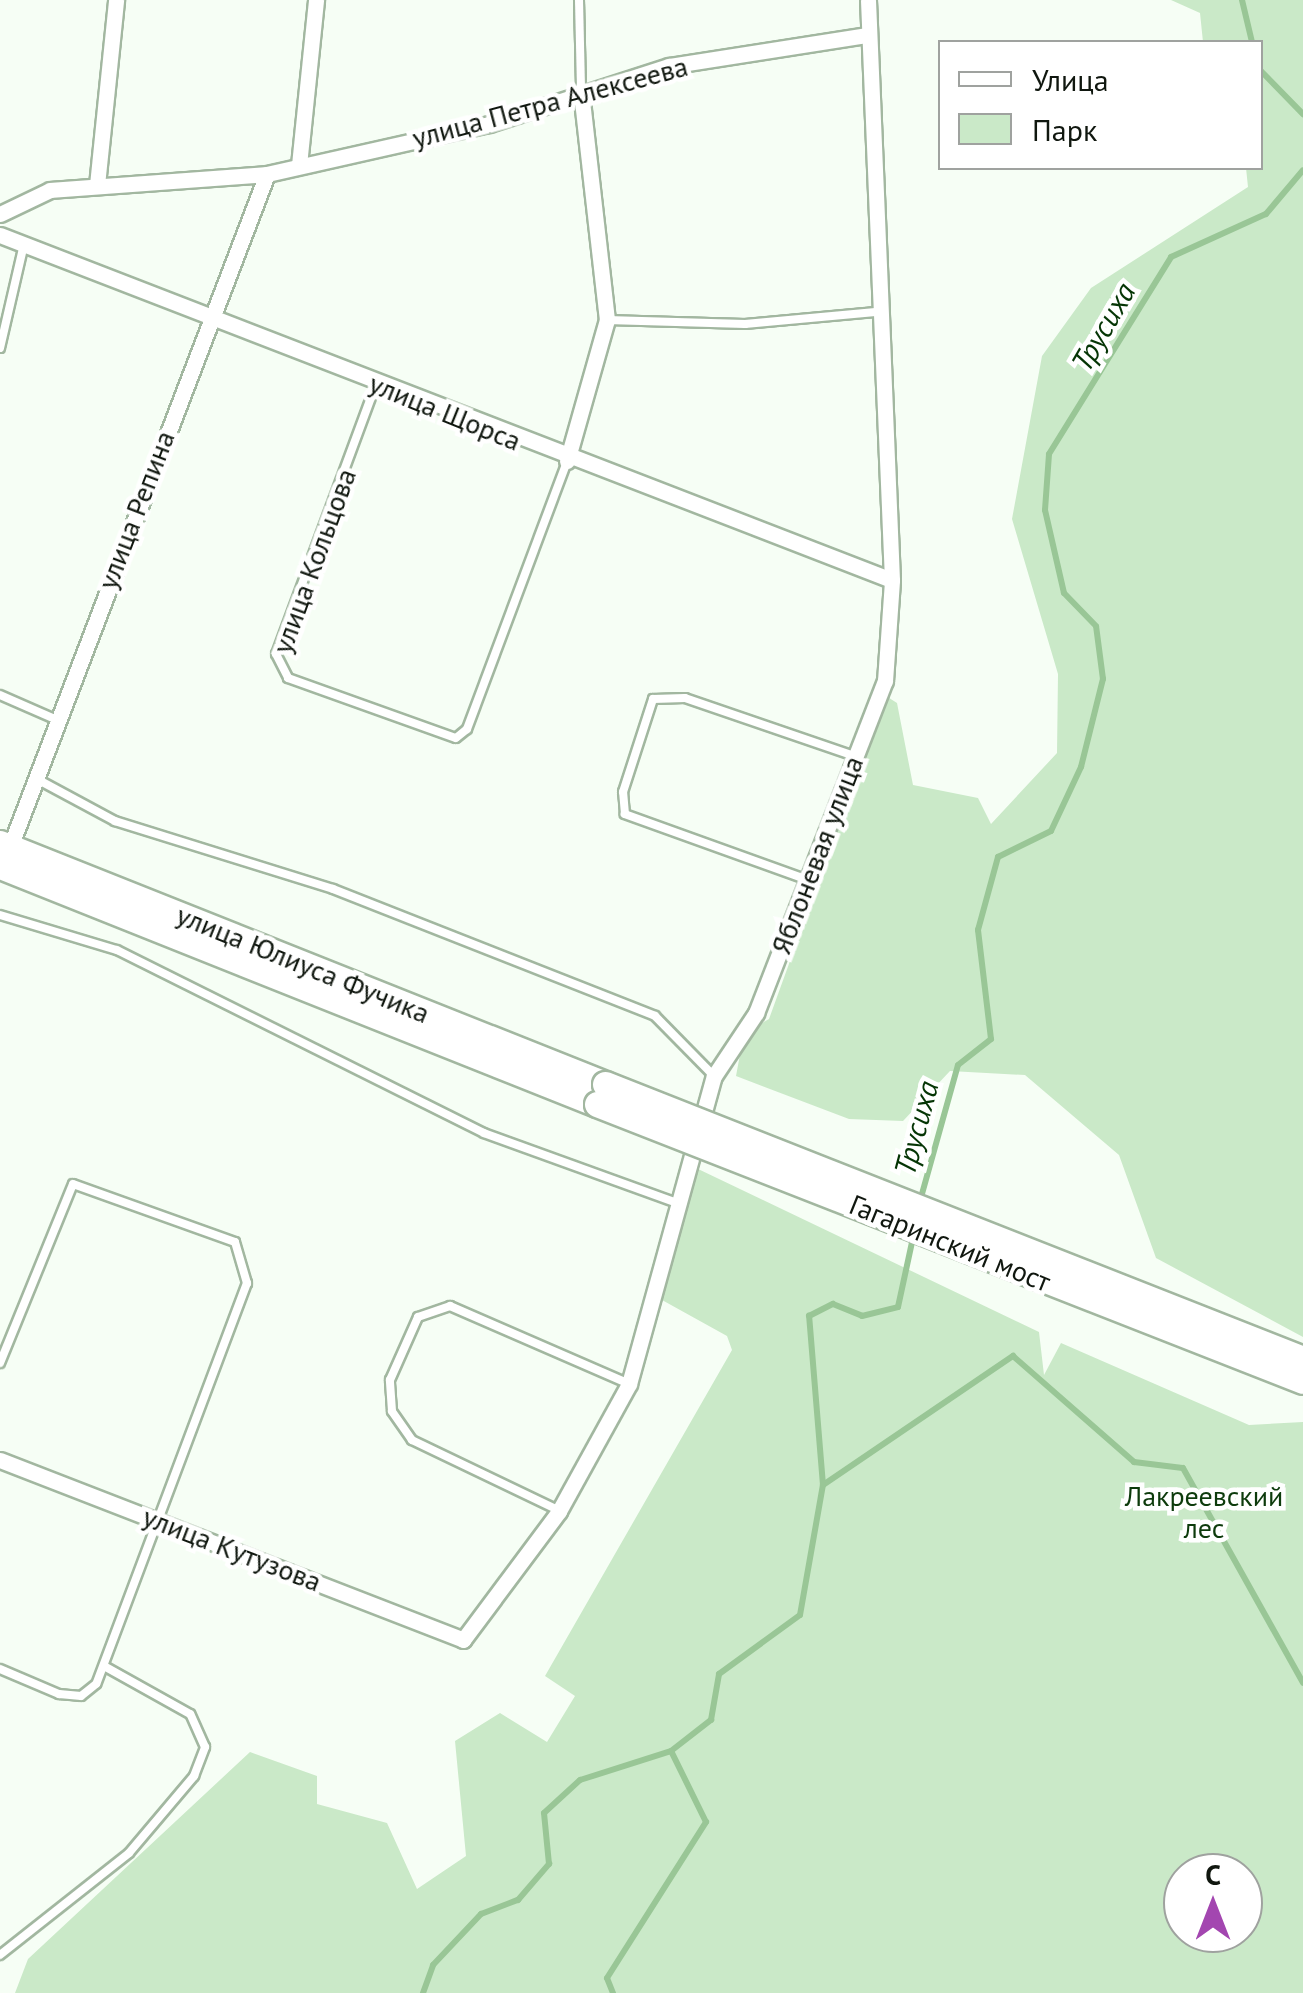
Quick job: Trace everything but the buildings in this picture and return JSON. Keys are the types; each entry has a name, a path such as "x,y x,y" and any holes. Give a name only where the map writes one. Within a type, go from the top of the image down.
{"main road":[{"name":"улица Юлиуса Фучика","path":"3,860 601,1094"},
{"name":"Гагаринский мост","path":"601,1094 1303,1359"},
{"name":"Гагаринский мост","path":"601,1094 1303,1381"}],"street":[{"path":"98,185 116,0"},
{"path":"299,165 316,0"},
{"name":"Яблоневая улица","path":"464,1640 559,1511 629,1384 684,1206 714,1076 756,1012 885,681 892,580 875,312 868,0"},
{"name":"улица Петра Алексеева","path":"0,214 50,190 268,174 489,124 669,66 867,35"},
{"path":"567,462 607,320 581,92"},
{"name":"улица Репина","path":"3,860 268,174"},
{"name":"улица Щорса","path":"0,235 567,462 892,580"},
{"name":"улица Кутузова","path":"0,1460 464,1640"}],"lane":[{"path":"578,0 581,92"},
{"path":"0,348 24,244"},
{"path":"607,320 745,324 875,312"},
{"name":"улица Кольцова","path":"376,384 276,654 288,678 456,738 467,729 567,462"},
{"path":"0,695 55,719"},
{"path":"808,880 624,814 623,792 653,699 685,698 856,757"},
{"path":"36,778 114,821 333,889 655,1016 714,1076"},
{"path":"0,916 117,950 484,1133 684,1206"},
{"path":"0,1362 73,1184 235,1242 247,1282 152,1518 106,1667 82,1696 0,1669"},
{"path":"559,1511 412,1440 392,1411 390,1380 418,1318 450,1306 629,1384"},
{"path":"0,1955 128,1853 194,1776 204,1748 190,1714 106,1667"}],"green space":[{"path":"1171,0 1303,0 1303,1337 1156,1258 1119,1155 1025,1075 950,1071 903,1121 849,1119 736,1076 744,1033 769,1019 886,696 897,703 913,785 978,798 991,824 1057,753 1058,674 1012,519 1042,356 1091,288 1248,187 1246,170 1263,170 1263,40 1203,40 1200,13"},
{"name":"Лакреевский лес","path":"696,1168 1039,1332 1044,1375 1061,1343 1249,1425 1303,1422 1303,1993 15,1993 28,1959 250,1752 317,1776 317,1804 387,1823 417,1889 466,1856 455,1741 500,1713 547,1742 575,1696 545,1676 732,1350 727,1336 662,1300"}],"waterway":[{"name":"Трусиха","path":"1242,0 1252,40"},
{"name":"Трусиха","path":"1263,73 1303,114"},
{"name":"Трусиха","path":"920,1201 958,1065 991,1039 978,930 998,857 1051,831 1081,767 1103,679 1096,626 1064,593 1045,510 1049,454 1171,257 1266,214 1303,170"},
{"name":"Трусиха","path":"423,1993 433,1965 481,1914 518,1900 549,1864 544,1813 580,1780 671,1751 711,1720 719,1674 800,1615 823,1485 809,1316 833,1304 862,1316 898,1307 914,1233"},
{"path":"823,1485 1013,1356 1134,1462 1183,1468 1303,1683"},
{"path":"613,1993 607,1978 706,1822 671,1751"}]}
